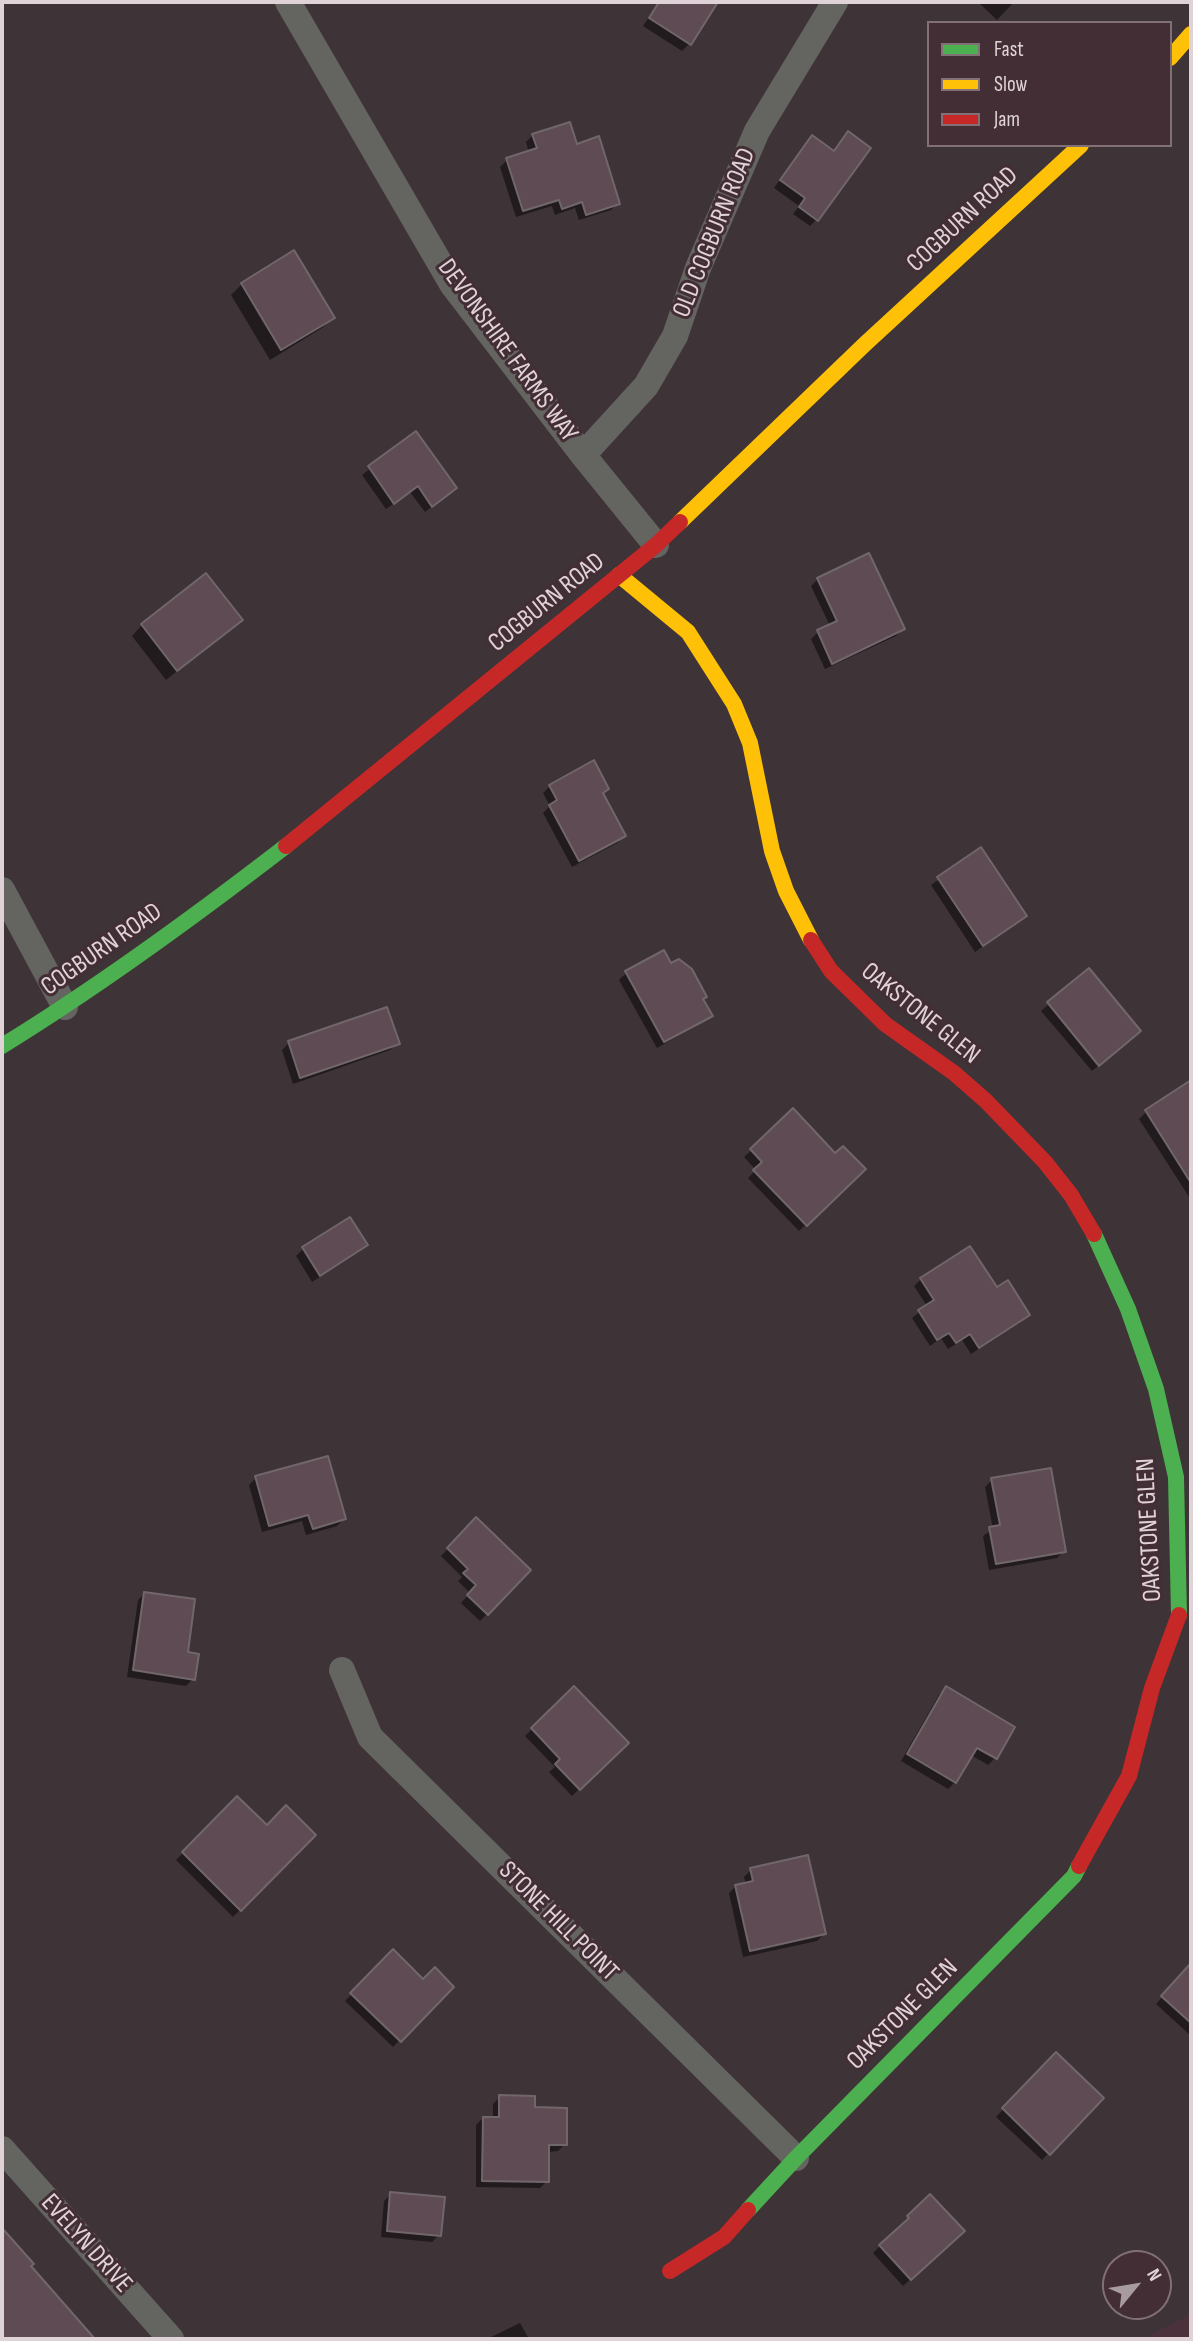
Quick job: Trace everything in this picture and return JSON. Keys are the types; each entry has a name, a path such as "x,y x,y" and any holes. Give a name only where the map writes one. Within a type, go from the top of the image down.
{"street":[{"name":"DEVONSHIRE FARMS WAY","path":"288,2 452,284 656,545"},
{"name":"OLD COGBURN ROAD","path":"583,455 646,386 675,336 698,268 757,131 835,2"},
{"path":"1172,56 1191,34"},
{"name":"COGBURN ROAD","path":"2,1046 65,1006 211,904 338,806 656,545 865,344 1079,147"},
{"name":"OAKSTONE GLEN","path":"619,575 688,632 734,704 750,743 772,851 786,891 804,929 831,971 885,1024 954,1073 986,1101 1045,1161 1071,1195 1093,1231 1128,1308 1167,1430 1176,1477 1185,1615 1152,1688 1129,1776 1074,1876 796,2158 724,2237 670,2271"},
{"path":"2,890 65,1006"},
{"name":"STONE HILL POINT","path":"342,1670 370,1737 796,2158"},
{"name":"EVELYN DRIVE","path":"2,2149 171,2339"}],"shaded area":[{"path":"1191,2314 1191,2339 1142,2339"}],"building":[{"path":"659,2 718,2 691,45 649,18"},
{"path":"570,122 577,144 599,136 620,204 586,215 582,202 562,209 559,200 523,211 506,158 537,148 532,134"},
{"path":"848,131 871,148 818,221 799,207 805,198 780,180 812,135 834,151"},
{"path":"294,250 335,318 281,350 241,283"},
{"path":"416,431 457,488 432,507 418,486 394,504 368,466"},
{"path":"869,553 905,629 832,664 817,630 837,621 817,578"},
{"path":"206,573 243,620 177,671 141,624"},
{"path":"594,760 609,789 603,793 626,836 579,861 549,805 557,800 549,785"},
{"path":"981,847 1027,916 983,946 937,877"},
{"path":"664,950 671,963 679,959 692,969 707,997 703,999 713,1016 664,1042 625,971"},
{"path":"1089,968 1141,1031 1099,1066 1047,1002"},
{"path":"387,1007 400,1044 300,1078 288,1041"},
{"path":"1191,1080 1191,1183 1145,1110"},
{"path":"793,1108 835,1153 843,1146 866,1169 807,1226 753,1170 762,1162 750,1149"},
{"path":"350,1217 368,1245 320,1276 302,1247"},
{"path":"970,1246 997,1287 1008,1280 1030,1315 979,1348 970,1334 956,1343 949,1333 937,1340 918,1310 934,1300 920,1278"},
{"path":"328,1456 346,1519 313,1529 308,1515 269,1526 255,1476"},
{"path":"1051,1468 1066,1552 996,1564 989,1527 1000,1525 991,1478"},
{"path":"476,1517 531,1570 488,1615 467,1595 476,1585 463,1573 468,1569 447,1548"},
{"path":"144,1592 195,1599 188,1652 199,1654 195,1680 133,1670"},
{"path":"574,1686 629,1743 580,1790 555,1764 560,1759 531,1728"},
{"path":"946,1686 1015,1727 997,1759 977,1748 956,1783 907,1754"},
{"path":"237,1796 267,1825 286,1805 316,1835 241,1911 182,1852"},
{"path":"808,1855 826,1934 750,1951 735,1885 753,1881 750,1868"},
{"path":"393,1949 423,1979 435,1967 454,1987 401,2042 350,1993"},
{"path":"1191,1963 1191,2023 1161,1996"},
{"path":"1056,2052 1104,2098 1050,2155 1002,2108"},
{"path":"499,2095 535,2096 535,2107 567,2108 567,2145 549,2145 549,2182 482,2181 483,2117 499,2117"},
{"path":"390,2192 445,2197 441,2236 387,2231"},
{"path":"930,2194 965,2231 911,2280 879,2245 909,2218 907,2216"},
{"path":"2,2228 34,2264 31,2266 95,2339 2,2339"}],"traffic: fast":[{"path":"2,1046 147,950 286,846"},
{"path":"1094,1234 1128,1309 1156,1389 1176,1477 1179,1615"},
{"path":"748,2210 1074,1876 1079,1866"}],"traffic: slow":[{"path":"1172,56 1191,34"},
{"path":"680,522 865,344 1079,147"},
{"path":"619,575 688,632 734,704 750,743 772,851 786,891 811,940"}],"traffic: jam":[{"path":"286,846 656,545 680,522"},
{"path":"811,940 831,971 885,1024 954,1073 986,1101 1045,1162 1071,1195 1094,1234"},
{"path":"1079,1866 1129,1776 1152,1688 1179,1615"},
{"path":"670,2271 724,2237 748,2210"}]}
